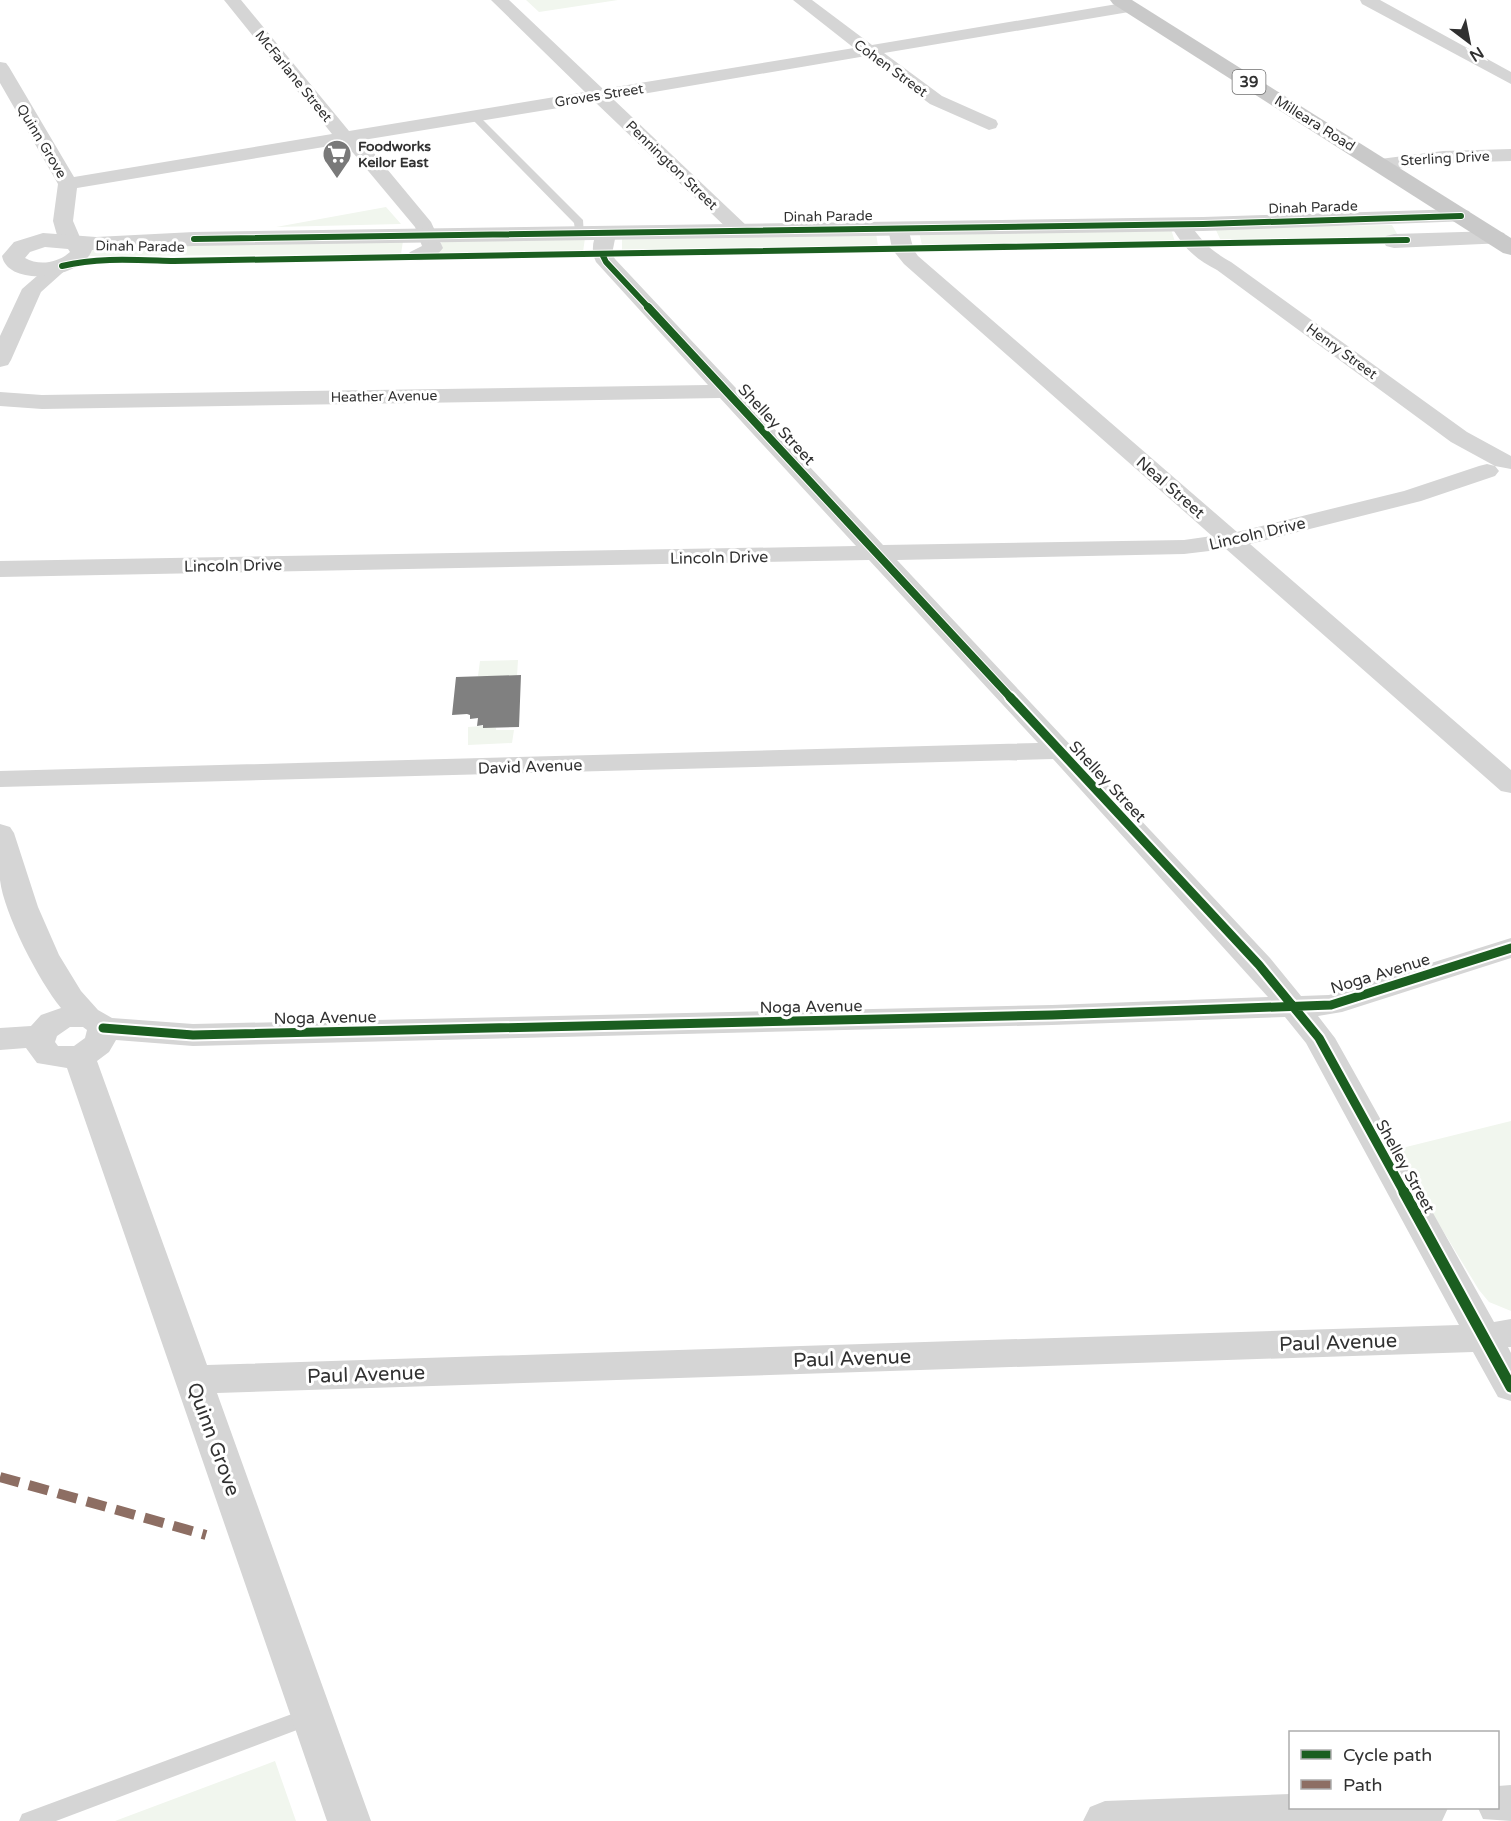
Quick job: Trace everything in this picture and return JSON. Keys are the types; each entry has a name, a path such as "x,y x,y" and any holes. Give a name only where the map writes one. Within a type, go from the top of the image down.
{"main road":[{"name":"Milleara Road","path":"1124,3 1504,243"}],"street":[{"name":"McFarlane Street","path":"232,0 344,137 356,144 384,177 430,237"},
{"name":"Pennington Street","path":"499,0 741,231"},
{"name":"Cohen Street","path":"801,0 936,100 989,124"},
{"path":"1368,0 1511,79"},
{"name":"Groves Street","path":"68,184 867,51 1124,3"},
{"path":"1491,67 1511,64"},
{"name":"Quinn Grove","path":"0,67 68,184 62,218"},
{"name":"Sterling Drive","path":"1380,165 1412,159 1511,155"},
{"name":"Dinah Parade","path":"12,264 38,269 61,266 84,259 112,258 174,261 417,256 604,244 741,231 900,239 1180,224 1461,216"},
{"path":"32,289 31,276 12,264 12,256 15,251 34,242 62,218"},
{"path":"0,360 32,289 61,266 79,257 80,247 73,243 63,231 62,218"},
{"name":"Henry Street","path":"1180,224 1202,244"},
{"name":"Henry Street","path":"1203,224 1204,255 1224,266 1459,437 1503,475"},
{"name":"Dinah Parade","path":"34,242 580,234 604,244 900,239 1202,244 1504,243"},
{"path":"417,256 434,248 430,237"},
{"name":"Neal Street","path":"900,239 911,260 1511,785"},
{"path":"0,248 34,242"},
{"name":"Shelley Street","path":"604,244 606,262 1259,965 1293,1006 1320,1041 1497,1335 1511,1387"},
{"name":"Heather Avenue","path":"0,402 726,391"},
{"name":"Lincoln Drive","path":"0,569 1184,547 1233,541 1503,475"},
{"name":"David Avenue","path":"0,779 1060,751"},
{"name":"Quinn Grove","path":"0,833 50,972 91,1037 192,1380 314,1715 349,1821"},
{"name":"Noga Avenue","path":"44,1030 39,1043 48,1055 67,1058 91,1037 1052,1016 1331,1005 1511,948"},
{"name":"Quinn Grove","path":"44,1030 54,1005 50,972"},
{"path":"0,1039 44,1030"},
{"name":"Paul Avenue","path":"192,1380 1497,1335"},
{"path":"1105,1821 1401,1809"}],"lane":[{"path":"474,116 579,222 580,234"},
{"path":"30,1821 314,1715"}],"shaded area":[{"path":"526,0 618,0 539,12"},
{"path":"386,207 401,224 276,227"},
{"path":"1392,225 1400,239 1221,241 1215,228"},
{"path":"1171,229 1175,242 922,245 919,232"},
{"path":"876,233 878,246 622,250 622,237"},
{"path":"585,238 583,252 439,253 442,239"},
{"path":"403,241 401,254 86,256 89,247"},
{"path":"518,660 517,676 478,676 480,661"},
{"path":"468,727 496,728 496,730 514,730 512,743 468,745"},
{"path":"1511,1121 1511,1311 1489,1302 1479,1290 1394,1150"},
{"path":"275,1761 296,1821 115,1821"}],"building":[{"path":"521,675 519,727 483,728 483,725 477,726 478,718 470,719 470,715 467,714 452,715 456,677"}],"marked path":[{"path":"0,1477 206,1535"}],"cycle path":[{"path":"194,239 1203,224 1461,216"},
{"path":"62,266 90,260 117,259 174,261 1407,240"},
{"path":"602,254 606,262 1259,965 1319,1038 1511,1387"},
{"path":"103,1028 193,1035 1052,1015 1331,1005 1511,948"}],"place":[{"name":"Foodworks Keilor East","path":"337,180"}]}
